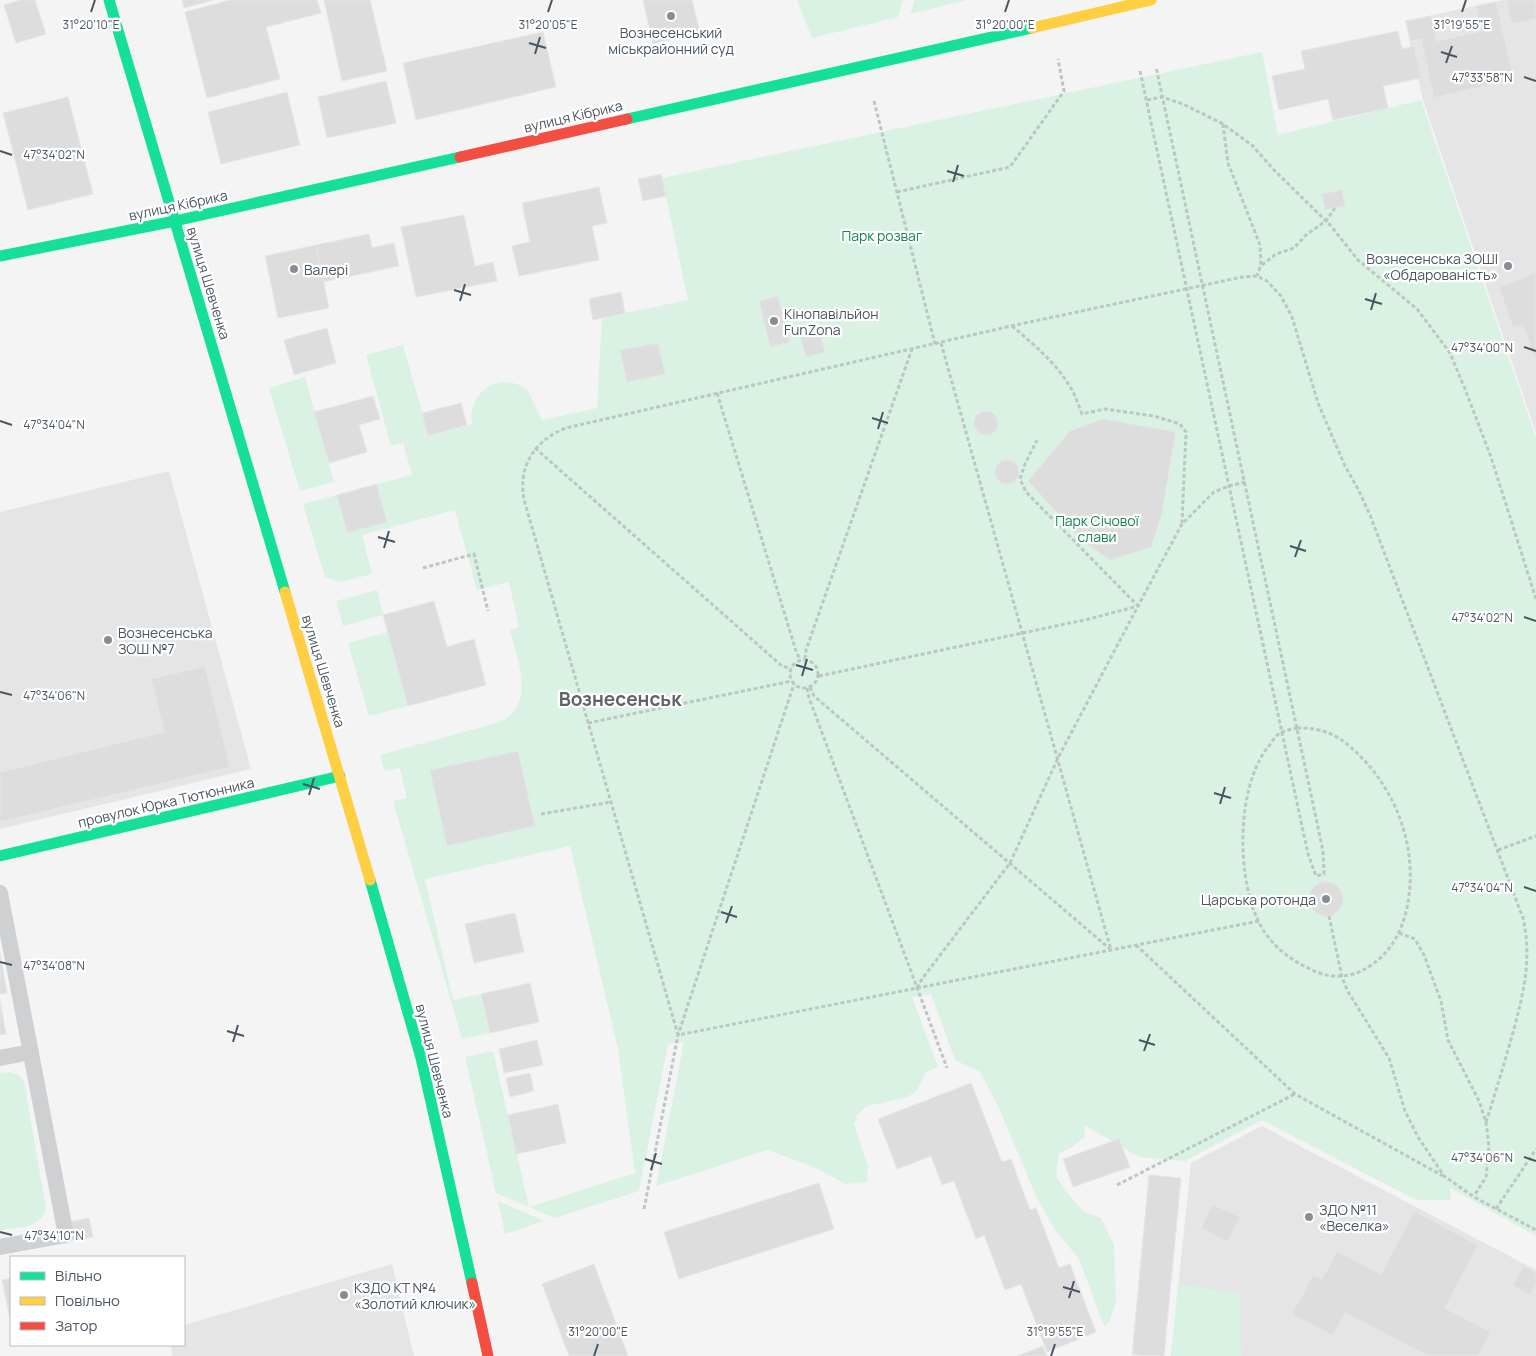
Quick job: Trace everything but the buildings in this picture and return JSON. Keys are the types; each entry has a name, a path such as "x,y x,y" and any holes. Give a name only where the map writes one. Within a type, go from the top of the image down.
{"street":[{"name":"вулиця Шевченка","path":"109,0 340,776 421,1058 488,1356"},
{"name":"вулиця Кібрика","path":"0,256 175,221 1151,0"},
{"name":"провулок Юрка Тютюнника","path":"0,856 340,776"}],"lane":[{"path":"0,893 66,1235 0,1246"},
{"path":"0,1058 31,1052"}],"path":[{"path":"897,192 1010,167 1064,91 1058,60"},
{"path":"1140,71 1308,854 1316,876 1324,874 1323,851 1156,67"},
{"path":"1147,100 1162,97 1183,104 1223,124 1253,146 1273,169 1326,221 1358,260 1417,309 1450,353 1492,457 1536,599"},
{"path":"874,101 936,344"},
{"path":"1223,124 1228,162 1260,245 1261,265 1257,276"},
{"path":"1261,265 1276,254 1294,248 1307,234 1326,221 1335,208"},
{"path":"678,1035 522,495 524,470 535,448 552,434 566,428 1011,326 1242,277 1257,276 1267,281 1281,296 1292,317 1318,403 1345,466 1370,515 1524,918 1528,944 1525,983 1504,1065 1486,1122"},
{"path":"1011,326 1033,344 1064,376 1071,387 1082,414 1105,410 1154,416 1180,424 1186,432 1182,524"},
{"path":"940,342 1112,950"},
{"path":"717,393 796,651 802,660 816,665 819,676 816,682 808,688 800,688 793,682 790,674 791,669 793,665 802,660 806,650 912,349"},
{"path":"1037,440 1020,479 1026,492 1138,606"},
{"path":"535,448 782,666 791,669"},
{"path":"917,988 1010,863 1058,758 1182,524 1214,492 1245,482"},
{"path":"423,568 474,554 488,611"},
{"path":"819,676 1090,620 1138,606"},
{"path":"588,723 793,682"},
{"path":"644,1209 678,1035 793,682"},
{"path":"808,688 814,696 1112,950"},
{"path":"808,688 808,698 947,1068"},
{"path":"1297,728 1312,728 1336,736 1351,747 1380,779 1390,794 1405,833 1410,873 1405,914 1399,933 1393,945 1369,967 1342,977 1329,976 1312,970 1296,962 1282,951 1269,938 1259,921 1250,896 1243,854 1245,810 1249,789 1255,770 1265,752 1282,732 1297,728"},
{"path":"541,814 611,802"},
{"path":"1498,850 1536,836"},
{"path":"1329,916 1342,977 1347,990 1389,1058 1405,1111 1418,1137 1444,1176"},
{"path":"678,1035 1259,921"},
{"path":"1399,933 1414,939 1424,954 1441,1001 1448,1040 1479,1101 1486,1122 1489,1148 1486,1177 1474,1197"},
{"path":"1136,945 1295,1094 1444,1176 1474,1197 1536,1230"},
{"path":"1117,1185 1295,1094"},
{"path":"1496,1208 1536,1149"}],"shaded area":[{"name":"Вознесенська ЗОШІ «Обдарованість»","path":"1503,0 1536,0 1536,433 1423,100 1405,21"},
{"name":"Вознесенська ЗОШ №7","path":"169,471 251,769 0,829 0,512"},
{"name":"ЗДО №11 «Веселка»","path":"1262,1126 1536,1270 1536,1356 1171,1356 1191,1163"},
{"name":"КЗДО КТ №4 «Золотий ключик»","path":"392,1264 414,1356 172,1356 171,1346 185,1346 185,1325"}],"green space":[{"path":"797,0 903,0 898,17 812,38"},
{"path":"915,0 967,0 910,14"},
{"name":"Парк Січової слави","path":"1262,52 1278,135 1421,100 1536,438 1536,1236 1450,1188 1451,1200 1416,1200 1262,1120 1185,1161 1139,1157 1084,1125 1085,1136 1072,1147 1059,1153 1056,1176 1064,1189 1083,1211 1101,1218 1114,1245 1116,1302 1109,1322 1104,1326 1079,1259 1055,1230 1037,1198 998,1106 980,1072 955,1060 931,994 912,997 938,1067 926,1072 917,1090 908,1097 867,1106 855,1117 854,1125 868,1166 867,1182 845,1184 814,1167 768,1150 656,1186 684,1042 668,1044 639,1191 555,1218 529,1207 635,1173 618,1049 570,846 425,879 453,1000 481,994 490,1033 462,1039 393,801 407,798 400,768 385,771 380,755 500,722 511,714 518,704 522,681 510,630 519,627 509,582 477,590 455,510 362,535 372,574 341,582 325,577 303,504 337,495 348,533 387,522 377,484 412,475 403,443 391,446 366,355 403,345 429,436 472,424 472,412 475,402 487,387 496,383 506,382 527,389 542,420 597,408 602,318 688,300 662,178"},
{"path":"305,377 334,482 300,491 269,388"},
{"path":"377,590 383,615 343,626 336,601"},
{"path":"388,632 408,706 369,716 348,643"},
{"path":"493,1051 529,1207 496,1193 465,1057"},
{"path":"0,1073 18,1074 24,1081 46,1209 43,1216 34,1224 0,1230"},
{"path":"498,1201 544,1221 505,1234"},
{"path":"1178,1284 1240,1294 1241,1356 1171,1356"}],"traffic: fast":[{"path":"109,0 285,592"},
{"path":"627,119 1032,28"},
{"path":"0,256 175,221 460,157"},
{"path":"0,856 340,776"},
{"path":"370,880 421,1058 472,1283"}],"traffic: slow":[{"path":"1032,28 1151,0"},
{"path":"285,592 370,880"}],"traffic: jam":[{"path":"460,157 627,119"},
{"path":"472,1283 488,1356"}],"place":[{"name":"Вознесенський міськрайонний суд","path":"671,16"},
{"name":"Вознесенська ЗОШІ «Обдарованість»","path":"1508,266"},
{"name":"Валері","path":"294,269"},
{"name":"Кінопавільйон FunZona","path":"774,321"},
{"name":"Вознесенська ЗОШ №7","path":"108,640"},
{"name":"Царська ротонда","path":"1326,899"},
{"name":"ЗДО №11 «Веселка»","path":"1309,1217"},
{"name":"КЗДО КТ №4 «Золотий ключик»","path":"344,1295"}],"district":[{"name":"Вознесенськ","path":"620,699"}],"park label":[{"name":"Парк розваг","path":"882,235"}]}
